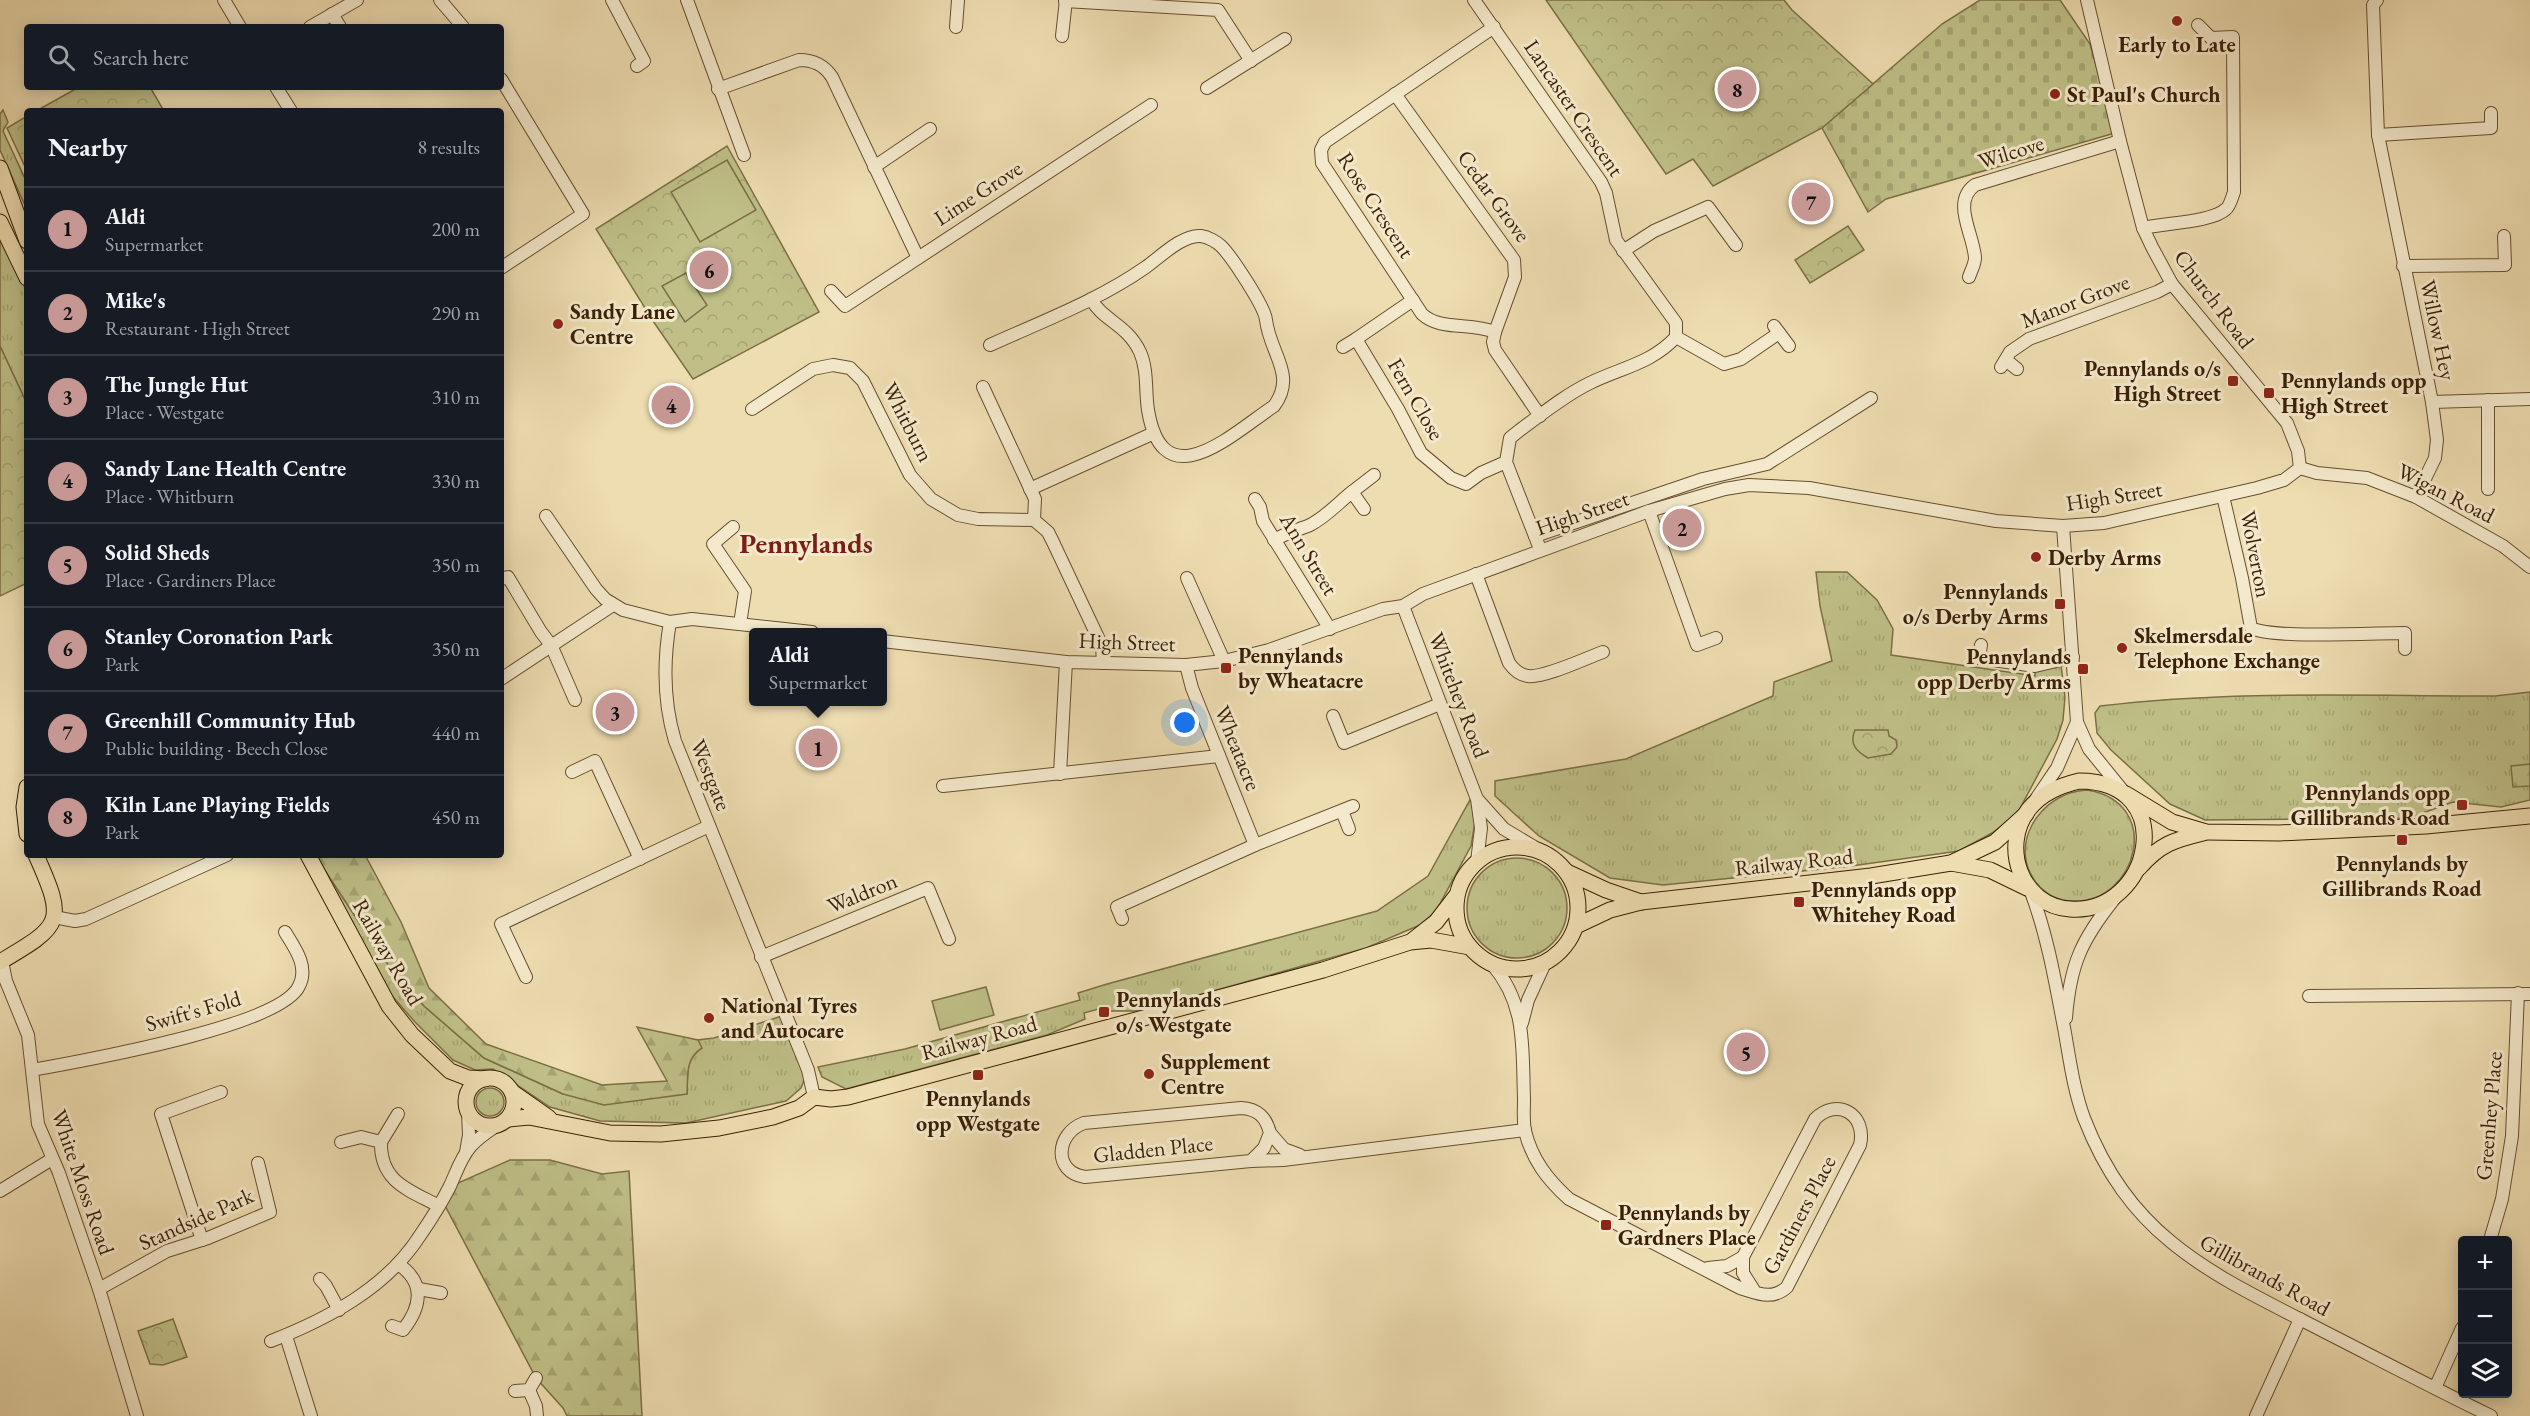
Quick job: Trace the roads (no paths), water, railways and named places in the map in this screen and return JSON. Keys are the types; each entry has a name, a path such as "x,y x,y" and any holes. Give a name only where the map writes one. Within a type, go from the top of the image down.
{"main road":[{"path":"0,168 24,233"},
{"path":"0,222 24,272"},
{"path":"2206,832 2172,822 2108,784 2079,781 2052,790 2028,811 2020,826 2017,850 2019,870 2029,890 2055,907 2081,910 2107,903 2119,894 2152,853 2162,846 2171,841 2206,832 2279,833 2426,826 2530,816"},
{"path":"2125,793 2134,802 2142,823 2143,847 2136,872"},
{"name":"Railway Road","path":"1576,926 1610,910 1641,902 1893,874 1951,863 1995,842 2028,811"},
{"path":"1524,847 1541,851 1567,872 1576,889 1579,907 1576,926 1564,947 1545,963 1509,969 1492,964 1470,947 1460,930 1456,912 1458,893 1465,876 1477,862 1491,852 1524,847"},
{"path":"1,961 41,936 54,918 54,897 37,858"},
{"name":"Railway Road","path":"310,858 389,1006 412,1035 441,1064 459,1075 485,1079"},
{"name":"Railway Road","path":"1951,863 1990,870 2029,890"},
{"name":"Railway Road","path":"1567,872 1606,890 1641,902"},
{"name":"Railway Road","path":"1410,942 1436,922 1458,893"},
{"name":"Railway Road","path":"814,1097 831,1099 848,1097 1323,969 1410,942 1431,940 1470,947"},
{"name":"Railway Road","path":"441,1064 467,1108"},
{"path":"556,1122 512,1092 501,1081 485,1079 473,1085 469,1091 467,1108 478,1123 529,1118 610,1133 636,1134 690,1131 772,1117 799,1108 814,1097"},
{"path":"502,1122 514,1106 512,1092"}],"street":[{"path":"224,0 238,24"},
{"path":"315,24 357,0"},
{"path":"440,0 460,24"},
{"path":"612,0 644,61 637,66"},
{"path":"687,0 744,155"},
{"path":"956,27 958,0"},
{"path":"1062,36 1066,0 1218,10 1251,61"},
{"name":"Lancaster Crescent","path":"1474,0 1604,188 1612,230 1623,251 1676,323 1676,337"},
{"name":"Church Road","path":"2087,0 2120,141 2144,228 2172,284 2287,423 2298,451 2300,468"},
{"name":"Willow Hey","path":"2377,0 2373,5 2378,135 2432,402 2437,440 2435,458 2416,497"},
{"path":"332,14 338,24"},
{"path":"2144,228 2166,222 2210,218 2227,209 2234,192 2233,37 2211,38 2198,25"},
{"name":"Rose Crescent","path":"1494,27 1326,142 1320,156 1322,163 1413,300 1430,321 1473,325 1495,332"},
{"path":"1207,88 1285,39"},
{"path":"718,88 793,62 806,60 819,63 832,77 918,258"},
{"path":"504,85 583,214 504,266"},
{"path":"278,90 289,108"},
{"name":"Cedar Grove","path":"1395,94 1514,260 1515,277 1495,332"},
{"name":"Lime Grove","path":"831,291 845,306 1151,105"},
{"path":"2378,135 2492,128 2491,113"},
{"path":"874,167 930,129"},
{"name":"Wilcove","path":"1969,277 1975,259 1964,203 1968,190 1975,185 2120,141"},
{"path":"1623,251 1654,231 1708,207 1736,245"},
{"path":"990,345 1127,280 1186,239 1200,236 1222,247 1262,306 1273,350 1285,376 1281,396 1274,406 1203,453 1189,457 1174,456 1161,446 1154,433 1140,353 1121,326 1095,308 1090,299"},
{"name":"Willow Hey","path":"2403,266 2505,265 2504,236"},
{"name":"Manor Grove","path":"2017,369 2003,363 2010,352 2028,339 2157,292 2172,284"},
{"path":"1342,347 1413,300"},
{"path":"1540,549 1506,462 1510,438 1588,384 1633,367 1676,337 1724,364 1742,359 1776,330 1789,346"},
{"path":"1495,332 1493,342 1496,350 1540,416"},
{"name":"Fern Close","path":"1356,339 1398,409 1415,446 1430,462 1451,478 1466,484 1481,473 1506,462"},
{"name":"Whitburn","path":"752,409 813,369 833,365 850,368 863,381 910,475 931,499 958,515 978,519 1034,520"},
{"path":"983,387 1035,499 1034,520 1041,525 1053,542 1102,646 1103,663"},
{"path":"1535,536 1703,479 1754,469 1767,464 1871,398"},
{"name":"Willow Hey","path":"2432,402 2530,399"},
{"path":"2488,400 2488,489"},
{"path":"1030,489 1154,433"},
{"name":"High Street","path":"887,642 1066,662 1186,665 1224,661 1269,650 1383,609 1403,606 1423,594 1540,549 1649,511 1725,489 1762,484 1785,485 1996,521 2063,526 2104,523 2223,496 2284,480 2300,468"},
{"name":"Wigan Road","path":"2300,468 2317,473 2367,478 2416,497 2503,546 2530,567"},
{"path":"1274,540 1309,525 1330,512 1374,475"},
{"path":"1352,492 1364,509"},
{"name":"Wolverton","path":"2223,496 2251,628 2258,632 2285,633 2405,633 2405,649"},
{"name":"Ann Street","path":"1255,499 1260,507 1263,521 1330,629"},
{"path":"1649,511 1697,645 1716,638"},
{"path":"546,516 596,589 614,605 670,621 692,619 772,628"},
{"path":"2063,526 2077,720 2088,749 2125,793"},
{"path":"733,527 713,544 745,591 740,624"},
{"path":"505,564 504,578 551,645 575,700"},
{"path":"1476,574 1509,663 1517,672 1528,676 1540,675 1603,652"},
{"path":"1187,578 1224,661"},
{"path":"504,677 614,605"},
{"name":"Whitehey Road","path":"1403,606 1477,799"},
{"name":"Westgate","path":"670,621 665,660 666,706 681,758 808,1070 814,1097"},
{"path":"1981,645 1979,658 2035,666 2073,657"},
{"path":"1060,774 1066,662"},
{"name":"Wheatacre","path":"1186,665 1192,688 1255,845"},
{"path":"1333,716 1344,744 1440,704"},
{"path":"2028,811 2057,768 2077,720"},
{"path":"943,786 1219,756"},
{"path":"572,772 595,761 640,859"},
{"path":"1477,799 1504,829 1541,851"},
{"path":"1477,799 1481,828 1477,862"},
{"path":"1122,918 1117,907 1255,845 1348,808 1349,829"},
{"path":"526,976 501,924 710,826"},
{"path":"54,918 75,921 86,919 220,858"},
{"name":"Waldron","path":"761,957 928,888 949,939"},
{"name":"Gillibrands Road","path":"2029,890 2043,928 2073,1079 2084,1117 2101,1156 2141,1216 2180,1251 2208,1271 2491,1416"},
{"name":"Gillibrands Road","path":"2065,1034 2068,994 2078,955 2093,925 2119,894"},
{"name":"Swift's Fold","path":"33,1070 188,1038 258,1014 278,1004 299,987 302,971 298,954 285,932"},
{"name":"White Moss Road","path":"1,961 8,987 28,1035 38,1124 59,1173 99,1289 137,1416"},
{"name":"Gardiners Place","path":"1545,963 1528,1000 1522,1025 1524,1130 1535,1160 1548,1180 1569,1199 1740,1288 1762,1295 1775,1295 1782,1292 1791,1281 1860,1145 1861,1130 1850,1113 1839,1109 1831,1110 1815,1119 1743,1257"},
{"name":"Gardiners Place","path":"1492,964 1509,986 1522,1025"},
{"name":"Greenhey Place","path":"2309,996 2524,994 2512,1136 2502,1199 2491,1236"},
{"path":"202,1240 161,1114 221,1092"},
{"path":"272,1341 320,1322 398,1264 418,1240 439,1206 465,1153 469,1135 467,1108"},
{"name":"Gladden Place","path":"1304,1156 1284,1149 1270,1133 1263,1116 1250,1108 1084,1123 1073,1127 1067,1134 1061,1153 1068,1170 1075,1176 1085,1177 1283,1160 1524,1130"},
{"path":"398,1114 381,1142 382,1160 389,1176 439,1206"},
{"path":"465,1153 479,1138 502,1122"},
{"path":"1251,1161 1264,1148 1270,1133"},
{"path":"341,1142 361,1137 381,1142"},
{"path":"0,1191 52,1159"},
{"name":"Standside Park","path":"99,1289 167,1251 202,1240 270,1212 258,1163"},
{"path":"1705,1268 1727,1266 1743,1257 1743,1273 1755,1292"},
{"path":"398,1264 416,1279 419,1289 409,1322 401,1332"},
{"path":"320,1279 339,1310"},
{"path":"419,1289 441,1293"},
{"path":"2256,1416 2300,1319"},
{"path":"286,1336 310,1416"},
{"path":"2435,1388 2458,1339"},
{"path":"529,1390 536,1378"},
{"path":"515,1391 529,1390"},
{"path":"529,1390 536,1406 537,1416"}],"place":[{"name":"Early to Late","path":"2177,21"},
{"name":"Kiln Lane Playing Fields","path":"1737,89"},
{"name":"St Paul's Church","path":"2055,94"},
{"name":"Greenhill Community Hub","path":"1811,202"},
{"name":"Stanley Coronation Park","path":"709,270"},
{"name":"Sandy Lane Centre","path":"558,324"},
{"name":"Pennylands o/s High Street","path":"2233,381"},
{"name":"Pennylands opp High Street","path":"2269,393"},
{"name":"Sandy Lane Health Centre","path":"671,405"},
{"name":"Mike's","path":"1682,528"},
{"name":"Derby Arms","path":"2036,557"},
{"name":"Pennylands o/s Derby Arms","path":"2060,604"},
{"name":"Skelmersdale Telephone Exchange","path":"2122,648"},
{"name":"Pennylands by Wheatacre","path":"1226,668"},
{"name":"Pennylands opp Derby Arms","path":"2083,669"},
{"name":"The Jungle Hut","path":"615,712"},
{"name":"Aldi","path":"818,748"},
{"name":"Pennylands opp Gillibrands Road","path":"2462,805"},
{"name":"Pennylands by Gillibrands Road","path":"2402,840"},
{"name":"Pennylands opp Whitehey Road","path":"1799,902"},
{"name":"Pennylands o/s Westgate","path":"1104,1012"},
{"name":"National Tyres and Autocare","path":"709,1018"},
{"name":"Solid Sheds","path":"1746,1052"},
{"name":"Supplement Centre","path":"1149,1074"},
{"name":"Pennylands opp Westgate","path":"978,1075"},
{"name":"Pennylands by Gardners Place","path":"1606,1225"}],"district":[{"name":"Pennylands","path":"806,543"}]}
